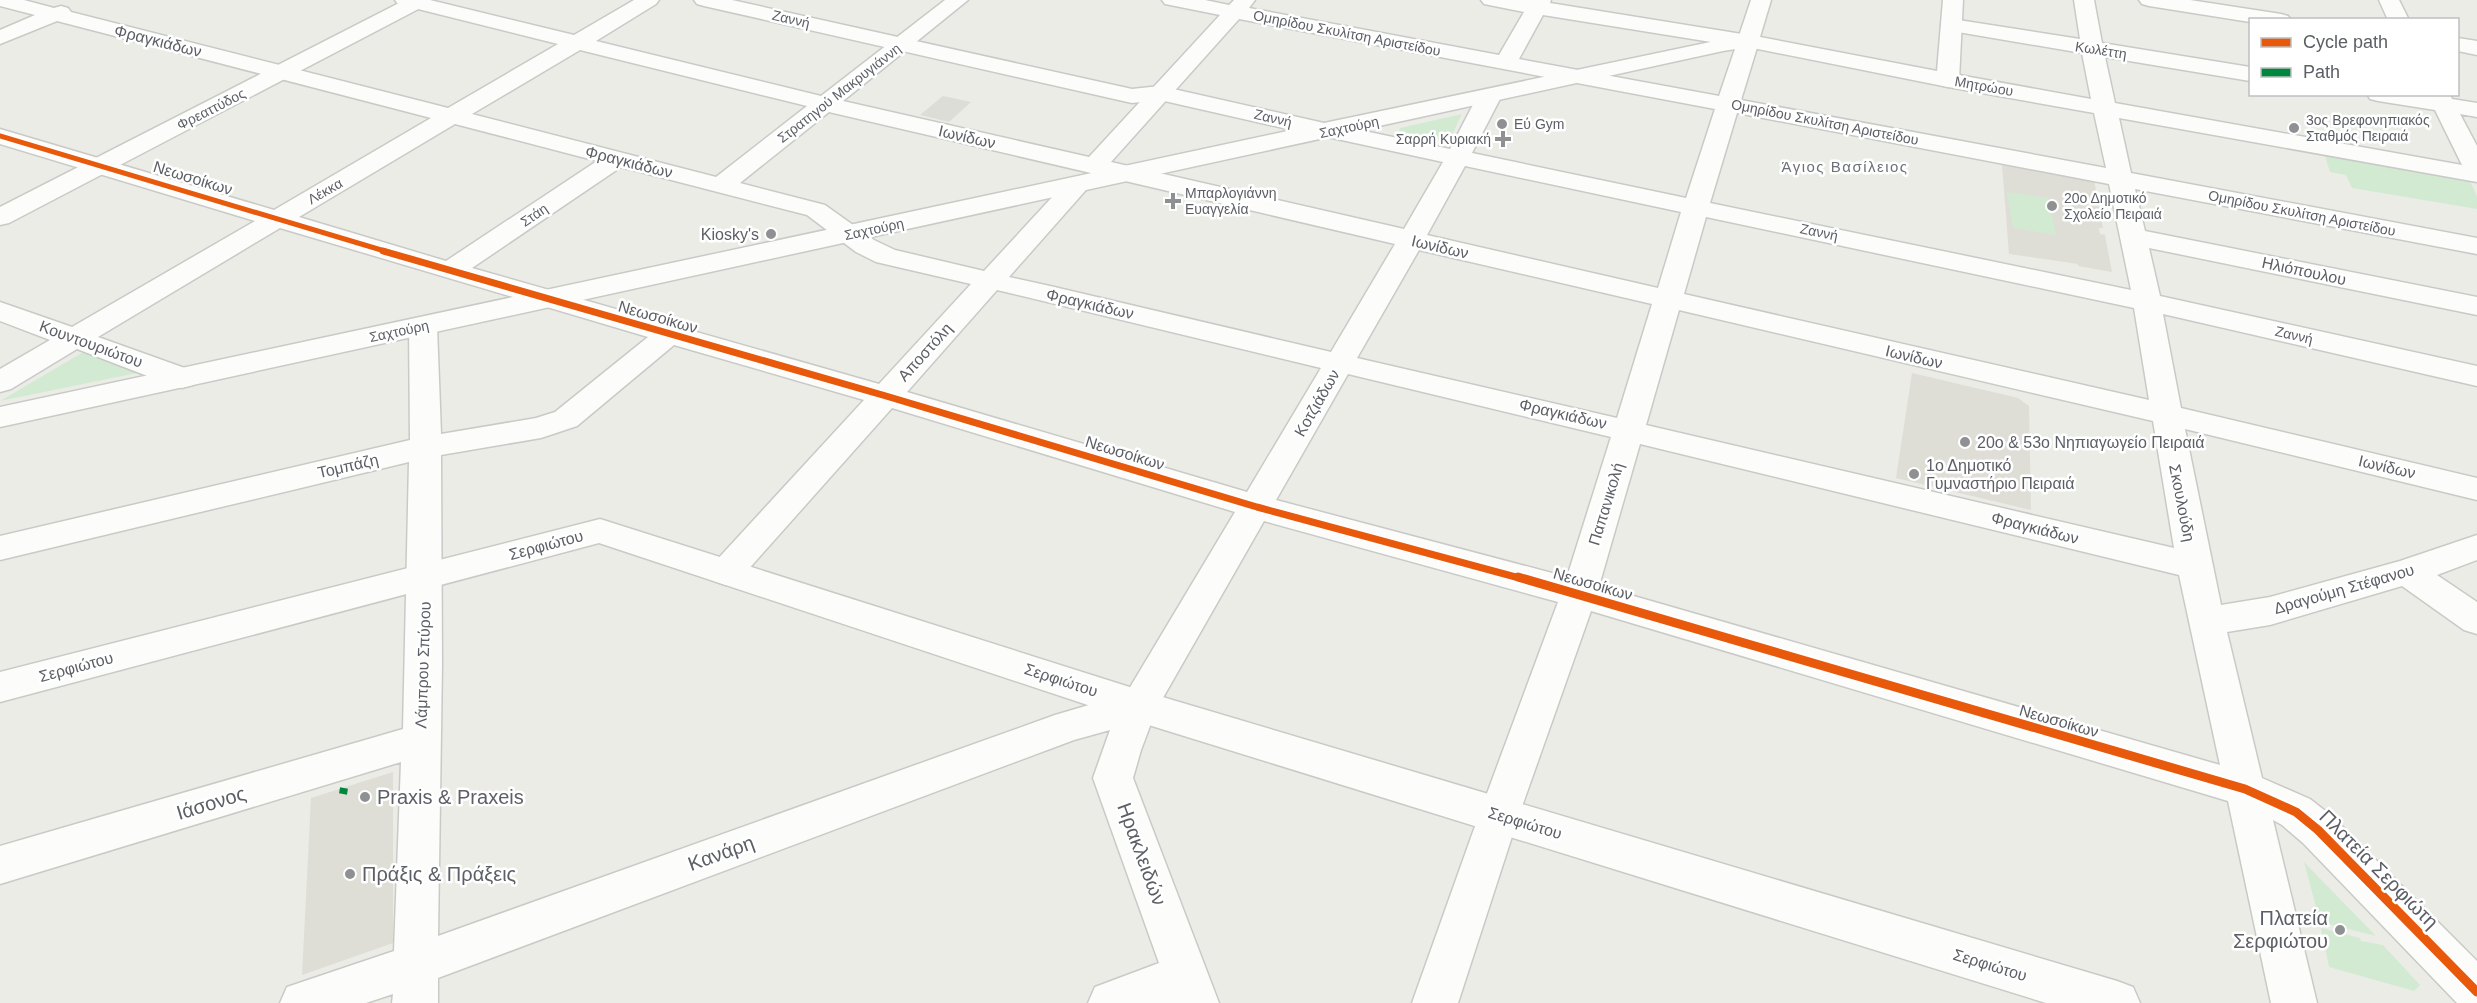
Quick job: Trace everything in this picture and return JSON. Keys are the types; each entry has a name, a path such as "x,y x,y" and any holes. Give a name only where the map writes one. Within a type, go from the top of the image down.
{"street":[{"name":"Φραγκιάδων","path":"0,0 816,210 850,235 886,256 1340,364 1629,429 2194,566"},
{"path":"0,38 88,0"},
{"name":"Λέκκα","path":"0,382 649,0"},
{"name":"Ζαννή","path":"704,0 910,38"},
{"name":"Ζαννή","path":"769,0 1132,96 1160,93 2147,302 2477,376"},
{"name":"Στρατηγού Μακρυγιάννη","path":"721,185 958,0"},
{"name":"Ομηρίδου Σκυλίτση Αριστείδου","path":"1173,0 1240,6 1582,77 2477,246"},
{"name":"Μητρώου","path":"1491,0 1539,4 1748,40 1948,80 2477,172"},
{"name":"Παπανικολή","path":"1435,1003 1499,815 1580,594 1695,206 1761,0"},
{"path":"1948,80 1953,0"},
{"name":"Σκουλούδη","path":"2084,0 2131,236 2147,302 2165,414 2194,566 2294,1003"},
{"path":"2149,0 2268,18"},
{"path":"2389,0 2398,18"},
{"name":"Ιωνίδων","path":"410,1 826,104 1085,176"},
{"name":"Φρεαττύδος","path":"0,217 92,163 410,1"},
{"path":"1506,62 1539,4"},
{"name":"Αποστόλη","path":"726,572 1240,6"},
{"name":"Κωλέττη","path":"1952,26 2249,74"},
{"name":"Σαχτούρη","path":"0,417 850,235 1085,176 1130,174 1582,77 1674,54 1748,40"},
{"path":"2459,45 2477,48"},
{"path":"2399,96 2441,100 2477,110"},
{"name":"Κοτζιάδων","path":"1140,706 1340,364 1458,157 1489,97"},
{"path":"2441,100 2477,172"},
{"name":"Νεωσοίκων","path":"0,136 548,300 886,396 1257,507 1580,594 2244,789"},
{"name":"Στάη","path":"451,270 617,159"},
{"name":"Φρεαττύδος","path":"0,201 92,163"},
{"name":"Ιωνίδων","path":"1130,174 2165,414 2477,489"},
{"name":"Ηλιόπουλου","path":"2131,236 2477,306"},
{"name":"Κουντουριώτου","path":"0,311 182,378"},
{"name":"Λάμπρου Σπύρου","path":"415,984 428,447 423,326"},
{"name":"Τομπάζη","path":"0,548 428,447 541,428 566,419 670,334"},
{"name":"Σερφιώτου","path":"0,687 600,531 1140,706 2117,1003"},
{"name":"Δραγούμη Στέφανου","path":"2208,621 2270,611 2407,572 2477,547"},
{"path":"2407,572 2477,620"},
{"name":"Κανάρη","path":"303,1003 415,984 1069,726 1140,706"},
{"name":"Ηρακλειδών","path":"1140,706 1121,750 1113,777 1191,989"},
{"name":"Ιάσονος","path":"0,865 421,740"},
{"name":"Πλατεία Σερφιώτη","path":"2244,789 2295,812 2318,830 2477,992"},
{"path":"1111,1003 1191,989"}],"shaded area":[{"path":"943,96 971,102 949,122 920,115"},
{"name":"20ο Δημοτικό Σχολείο Πειραιά","path":"2002,165 2094,180 2103,228 2099,228 2100,234 2105,235 2112,272 2078,266 2078,264 2009,254"},
{"name":"20ο & 53ο Νηπιαγωγείο Πειραιά","path":"1912,373 2018,398 2029,406 2031,510 1896,478"},
{"name":"Πράξις & Πράξεις","path":"393,772 393,943 302,975 311,798"}],"green space":[{"path":"1462,114 1449,142 1399,132 1400,128"},
{"path":"2324,153 2468,177 2477,196 2477,209 2352,188 2346,175 2330,172"},
{"path":"2007,192 2048,198 2056,235 2013,228"},
{"path":"85,351 142,372 0,401"},
{"path":"2304,862 2376,936 2320,922"},
{"path":"2321,928 2360,938 2361,941 2383,945 2420,985 2414,991 2329,967"}],"marked path":[{"path":"343,794 344,788"}],"cycle path":[{"path":"0,136 548,300 886,396 1257,507 1579,594 2245,789 2296,812 2318,830 2477,992"}],"place":[{"name":"Εύ Gym","path":"1502,124"},
{"name":"3ος Βρεφονηπιακός Σταθμός Πειραιά","path":"2294,128"},
{"name":"Σαρρή Κυριακή","path":"1503,139"},
{"name":"Μπαρλογιάννη Ευαγγελία","path":"1173,201"},
{"name":"20ο Δημοτικό Σχολείο Πειραιά","path":"2052,206"},
{"name":"Kiosky's","path":"771,234"},
{"name":"20ο & 53ο Νηπιαγωγείο Πειραιά","path":"1965,442"},
{"name":"1ο Δημοτικό Γυμναστήριο Πειραιά","path":"1914,474"},
{"name":"Praxis & Praxeis","path":"365,797"},
{"name":"Πράξις & Πράξεις","path":"350,874"},
{"name":"Πλατεία Σερφιώτου","path":"2340,930"}],"district":[{"name":"Άγιος Βασίλειος","path":"1845,166"}]}
